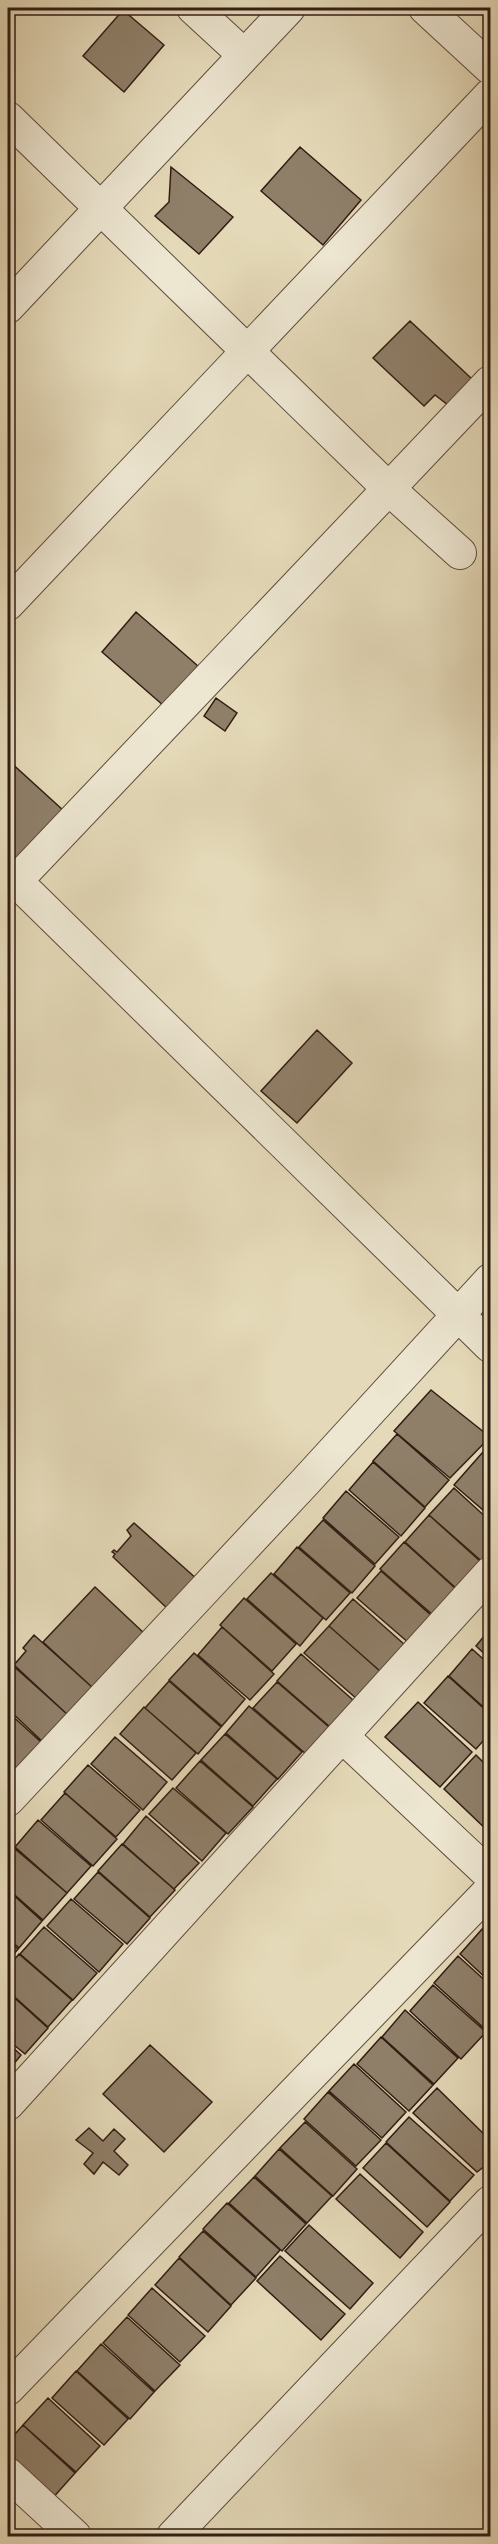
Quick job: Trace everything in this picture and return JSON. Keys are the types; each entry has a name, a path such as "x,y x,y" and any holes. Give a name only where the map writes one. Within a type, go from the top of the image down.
{"street":[{"path":"193,8 244,55"},
{"path":"8,307 289,8"},
{"path":"425,8 490,68"},
{"path":"8,604 490,95"},
{"path":"8,118 390,490 460,553"},
{"path":"490,382 390,490 12,878 490,1346"},
{"path":"8,1800 490,1280"},
{"path":"8,2103 490,1573"},
{"path":"342,1736 490,1875"},
{"path":"8,2389 490,1890"},
{"path":"173,2536 490,2202"},
{"path":"8,2474 75,2536"}],"building":[{"path":"123,10 164,45 124,92 83,56"},
{"path":"300,147 361,200 323,245 261,191"},
{"path":"171,167 233,217 199,254 155,216 169,202"},
{"path":"410,321 472,379 448,405 435,395 424,406 373,358"},
{"path":"136,612 198,666 164,706 102,652"},
{"path":"216,698 237,713 225,731 204,716"},
{"path":"8,760 64,811 19,861 8,851"},
{"path":"317,1030 352,1063 297,1123 261,1091"},
{"path":"431,1390 490,1437 450,1478 394,1431"},
{"path":"397,1434 449,1480 425,1507 373,1461"},
{"path":"490,1444 490,1516 454,1485"},
{"path":"373,1462 425,1508 401,1536 349,1490"},
{"path":"454,1488 490,1521 490,1560 486,1565 429,1515"},
{"path":"346,1491 399,1537 375,1564 323,1518"},
{"path":"429,1515 481,1562 457,1589 405,1542"},
{"path":"323,1520 375,1566 352,1593 299,1547"},
{"path":"134,1523 198,1580 170,1611 113,1557 115,1554 112,1552 114,1550 117,1552 131,1536 127,1530"},
{"path":"404,1542 456,1589 433,1615 380,1569"},
{"path":"297,1547 350,1593 326,1620 274,1574"},
{"path":"381,1571 433,1617 410,1644 357,1598"},
{"path":"271,1573 323,1618 300,1646 247,1599"},
{"path":"95,1587 146,1635 94,1689 43,1642"},
{"path":"244,1598 296,1644 272,1671 220,1625"},
{"path":"353,1599 405,1645 381,1672 329,1626"},
{"path":"329,1626 381,1672 357,1699 304,1653"},
{"path":"222,1627 274,1674 250,1700 198,1655"},
{"path":"490,1629 490,1659 476,1646"},
{"path":"34,1635 93,1688 69,1716 14,1665 26,1651 23,1648"},
{"path":"472,1649 490,1665 490,1713 449,1676"},
{"path":"194,1653 245,1699 222,1726 169,1680"},
{"path":"301,1654 353,1700 330,1727 277,1681"},
{"path":"9,1662 68,1715 45,1744 8,1709"},
{"path":"448,1676 490,1714 490,1733 476,1749 424,1703"},
{"path":"169,1681 221,1727 198,1754 145,1708"},
{"path":"277,1682 329,1727 306,1754 253,1708"},
{"path":"418,1702 472,1752 440,1787 385,1737"},
{"path":"249,1706 302,1752 278,1779 226,1733"},
{"path":"144,1707 196,1753 172,1780 120,1734"},
{"path":"8,1712 41,1742 18,1771 8,1761"},
{"path":"225,1734 277,1779 253,1806 201,1760"},
{"path":"115,1737 167,1782 143,1810 91,1764"},
{"path":"476,1755 490,1769 490,1833 444,1789"},
{"path":"200,1761 253,1807 228,1834 176,1788"},
{"path":"88,1765 140,1810 116,1837 64,1792"},
{"path":"173,1788 226,1833 202,1861 149,1814"},
{"path":"65,1793 117,1839 93,1866 41,1820"},
{"path":"146,1816 199,1863 174,1889 123,1844"},
{"path":"38,1820 91,1866 67,1893 15,1847"},
{"path":"122,1844 175,1890 150,1917 98,1871"},
{"path":"14,1848 67,1893 43,1920 8,1889 8,1855"},
{"path":"98,1872 150,1918 127,1944 74,1899"},
{"path":"8,1890 42,1921 19,1948 8,1938"},
{"path":"71,1899 123,1944 99,1972 47,1926"},
{"path":"44,1927 97,1973 73,2000 20,1954"},
{"path":"484,1927 490,1934 490,1982 460,1954"},
{"path":"8,1941 18,1949 8,1961"},
{"path":"19,1954 72,2000 48,2027 8,1991 8,1967"},
{"path":"458,1956 490,1985 490,2026 486,2030 434,1983"},
{"path":"433,1985 486,2032 461,2059 410,2011"},
{"path":"8,1992 48,2028 25,2054 8,2040"},
{"path":"405,2010 458,2058 434,2084 382,2037"},
{"path":"381,2037 433,2085 409,2111 357,2064"},
{"path":"8,2043 21,2055 8,2071"},
{"path":"150,2045 212,2102 164,2152 103,2094"},
{"path":"354,2064 406,2112 382,2138 329,2091"},
{"path":"437,2088 490,2140 490,2162 477,2172 413,2113"},
{"path":"328,2092 381,2140 356,2166 304,2119"},
{"path":"409,2117 474,2175 450,2201 386,2142"},
{"path":"305,2122 357,2169 333,2196 280,2148"},
{"path":"89,2128 103,2141 114,2129 125,2139 114,2151 128,2165 119,2175 103,2162 94,2174 84,2164 93,2153 76,2140"},
{"path":"386,2143 450,2202 427,2227 363,2168"},
{"path":"279,2149 332,2196 307,2223 255,2176"},
{"path":"360,2174 423,2232 400,2258 336,2199"},
{"path":"254,2177 306,2224 282,2251 229,2203"},
{"path":"227,2203 280,2250 256,2277 203,2229"},
{"path":"309,2225 373,2283 350,2309 285,2251"},
{"path":"203,2231 256,2278 231,2305 179,2257"},
{"path":"280,2256 345,2314 321,2340 257,2281"},
{"path":"179,2258 231,2306 208,2332 155,2285"},
{"path":"152,2288 205,2336 180,2362 128,2315"},
{"path":"127,2317 180,2365 155,2391 103,2343"},
{"path":"101,2344 154,2392 130,2419 77,2371"},
{"path":"76,2371 128,2419 104,2445 52,2398"},
{"path":"48,2398 100,2446 76,2472 23,2425"},
{"path":"23,2425 75,2473 51,2500 8,2460 8,2442"}]}
